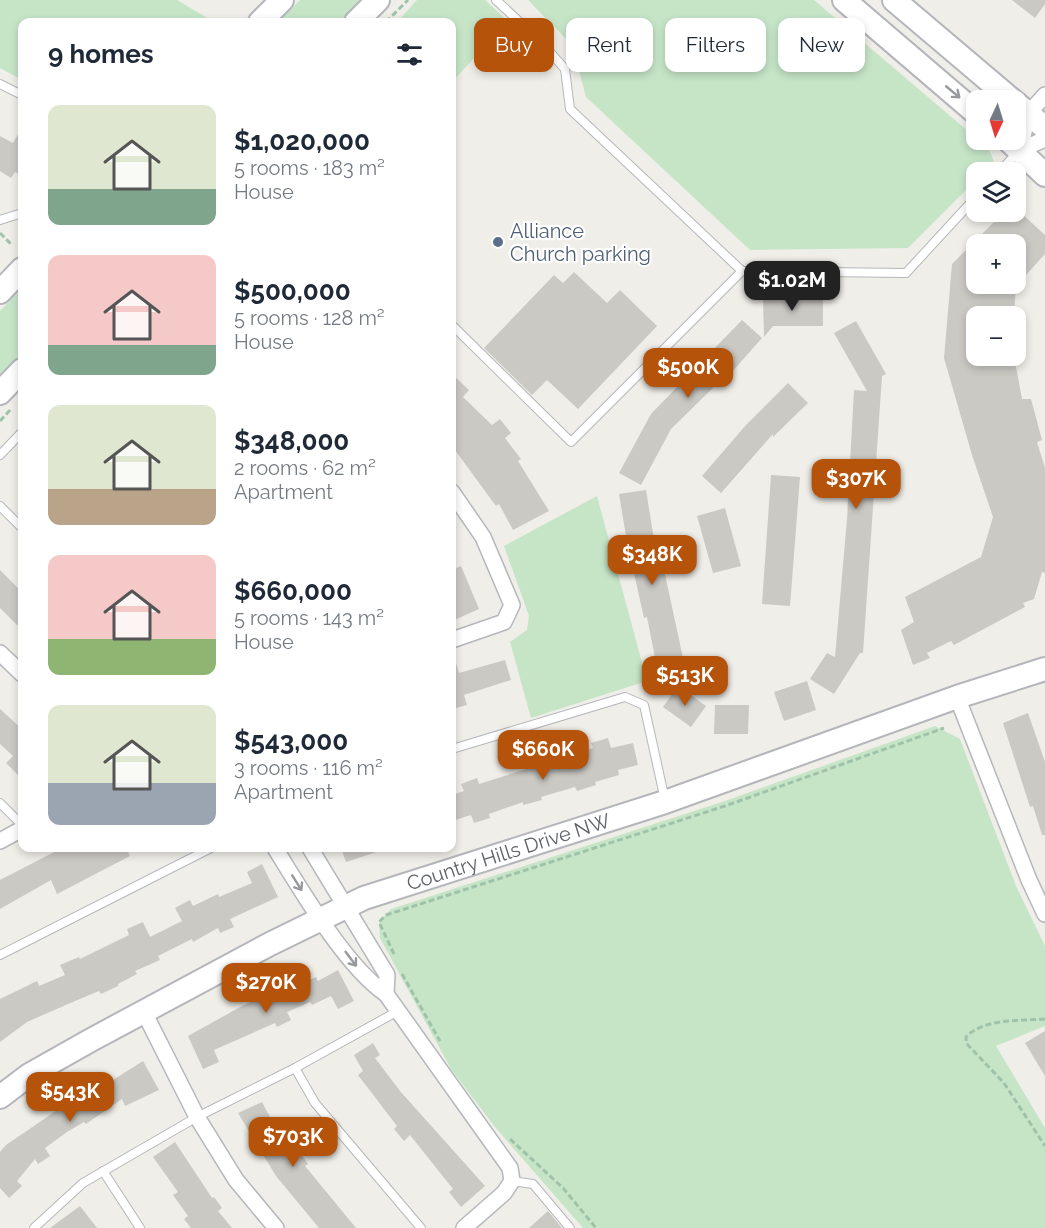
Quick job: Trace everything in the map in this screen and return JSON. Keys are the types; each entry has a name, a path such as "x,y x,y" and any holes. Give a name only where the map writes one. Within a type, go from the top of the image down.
{"street":[{"path":"264,18 282,0"},
{"path":"360,18 378,0"},
{"path":"844,0 966,104"},
{"path":"894,0 1000,90"},
{"path":"1026,110 1045,95"},
{"path":"1026,143 1045,139"},
{"path":"1019,150 1045,175"},
{"path":"0,292 18,273"},
{"path":"0,393 18,374"},
{"path":"456,498 483,537 512,605 504,622 456,639"},
{"path":"0,653 18,670"},
{"name":"Country Hills Drive NW","path":"0,1097 28,1075 345,906 666,802 957,697 1045,669"},
{"path":"957,697 1029,880 1045,914"},
{"path":"0,841 18,830"},
{"path":"278,852 321,918 369,982 386,994 510,1168 512,1181 504,1193 464,1228"},
{"path":"312,852 387,975 386,994"},
{"path":"144,1012 197,1117 236,1180 276,1228"}],"lane":[{"path":"495,0 540,41 565,69 570,110 742,271 906,273 966,208"},
{"path":"0,84 18,93"},
{"path":"0,220 18,214"},
{"path":"456,329 571,442 742,271"},
{"path":"0,456 18,436"},
{"path":"0,506 18,524"},
{"path":"456,748 625,697 644,705 666,802"},
{"path":"0,803 18,823"},
{"path":"0,955 204,852"},
{"path":"34,1228 82,1183 197,1117 295,1068 398,1011"},
{"path":"295,1068 315,1103 421,1228"},
{"path":"104,1172 140,1228"},
{"path":"512,1181 533,1184 570,1228"}],"path":[{"path":"390,18 408,0"},
{"path":"0,233 11,244"},
{"path":"394,956 379,922 386,915 703,813 944,728"},
{"path":"399,966 443,1046"},
{"path":"1045,1018 997,1023 976,1028 966,1037 966,1043 1004,1083 1045,1146"},
{"path":"503,1131 518,1148 563,1188 596,1228"}],"green space":[{"path":"0,0 177,0 207,18 18,18 18,78 0,68"},
{"path":"300,0 361,0 344,18 282,18"},
{"path":"417,0 485,0 505,18 474,18 474,58 456,78 456,18 401,18"},
{"path":"528,0 814,0 835,18 778,18 778,72 865,72 865,43 966,129 966,150 989,150 994,162 966,162 966,190 908,248 750,250 586,97 579,72 653,72 653,18 566,18 566,39 554,27 554,18 546,18"},
{"path":"18,292 18,360 0,379 0,311"},
{"path":"597,496 647,681 531,718 510,642 527,630 529,616 504,546"},
{"path":"935,726 960,739 1016,886 1045,946 1045,1026 996,1046 1045,1128 1045,1228 583,1228 495,1127 451,1069 380,938 379,922 391,909 725,801"}],"building":[{"path":"1012,0 1045,0 1045,4 1035,18"},
{"path":"18,134 18,174 15,172 11,178 0,171 0,136 13,143"},
{"path":"1026,218 1045,235 1045,254 1026,275 1026,234 982,234 994,222 1026,222"},
{"path":"966,250 966,294 1015,294 1015,306 966,306 966,366 1016,366 1022,399 1031,399 1042,440 1037,442 1045,468 1045,573 1042,572 1034,599 1023,603 1025,607 954,645 951,641 927,653 930,658 913,665 901,630 914,622 905,597 981,557 993,517 972,455 944,358 952,264"},
{"path":"574,272 607,303 620,290 657,326 578,409 547,380 532,395 484,348 554,275 563,283"},
{"path":"763,298 823,298 823,326 773,326 764,337"},
{"path":"742,320 762,338 724,381 722,379 671,429 641,485 619,473 651,414"},
{"path":"856,321 886,374 882,376 863,653 860,653 834,694 810,679 827,653 835,657 847,519 854,390 867,391 834,333"},
{"path":"456,378 469,390 463,397 492,425 500,419 511,433 505,438 521,459 518,461 549,511 513,530 499,504 496,506 456,451"},
{"path":"788,383 808,403 773,437 773,434 721,493 702,476 746,425"},
{"path":"771,475 800,477 790,606 762,604"},
{"path":"646,490 656,552 660,551 686,672 686,678 660,683 647,617 644,618 627,542 619,494"},
{"path":"725,508 741,566 713,573 697,516"},
{"path":"461,566 479,609 456,619 456,568"},
{"path":"0,570 18,588 18,626 0,608"},
{"path":"505,660 511,680 464,695 467,705 456,708 456,663 459,673"},
{"path":"807,681 816,710 784,721 774,692"},
{"path":"678,686 706,706 691,727 663,707"},
{"path":"715,705 749,705 748,734 714,734"},
{"path":"0,709 18,725 18,775 6,763 13,756 0,744"},
{"path":"1028,713 1045,762 1045,835 1042,835 1033,806 1030,807 1003,723"},
{"path":"608,738 611,748 633,743 638,765 618,770 619,775 595,782 596,785 577,791 575,787 523,805 523,802 489,814 490,818 474,823 471,815 456,820 456,794 464,791 461,784 477,778 479,784 593,748 591,743"},
{"path":"54,852 128,852 130,856 57,894 51,880 0,909 0,880"},
{"path":"342,852 377,852 346,862"},
{"path":"262,864 278,897 230,919 234,927 220,933 218,928 193,942 192,939 158,956 160,960 135,971 137,974 118,986 101,994 99,991 27,1022 0,1042 0,999 37,981 39,986 65,975 60,965 79,957 80,959 129,935 127,929 143,922 150,937 182,921 175,908 190,900 193,906 218,894 219,897 252,883 247,872"},
{"path":"338,970 354,1001 338,1009 331,996 312,1005 310,1002 287,1012 291,1020 277,1027 275,1023 214,1050 219,1062 203,1069 188,1036 242,1006 257,999 259,1002 295,982 297,986 316,977 318,981"},
{"path":"1045,1031 1045,1076 1025,1043"},
{"path":"373,1043 380,1055 375,1058 400,1091 485,1186 461,1207 449,1192 453,1189 410,1135 404,1141 394,1129 397,1126 358,1075 363,1071 354,1055"},
{"path":"143,1061 159,1090 125,1106 122,1099 86,1124 84,1122 67,1132 45,1148 50,1156 38,1164 35,1159 17,1181 22,1186 9,1198 0,1188 0,1152 6,1145 91,1087 103,1081 105,1085"},
{"path":"262,1102 272,1121 279,1117 289,1132 286,1133 308,1164 305,1166 356,1228 319,1228 276,1176 238,1113"},
{"path":"175,1142 212,1198 214,1197 222,1208 218,1211 232,1228 191,1228 184,1219 188,1216 173,1195 178,1192 153,1157"},
{"path":"80,1206 97,1228 50,1228"},
{"path":"548,1211 562,1228 529,1228"}],"place":[{"name":"Alliance Church parking","path":"498,242"}]}
